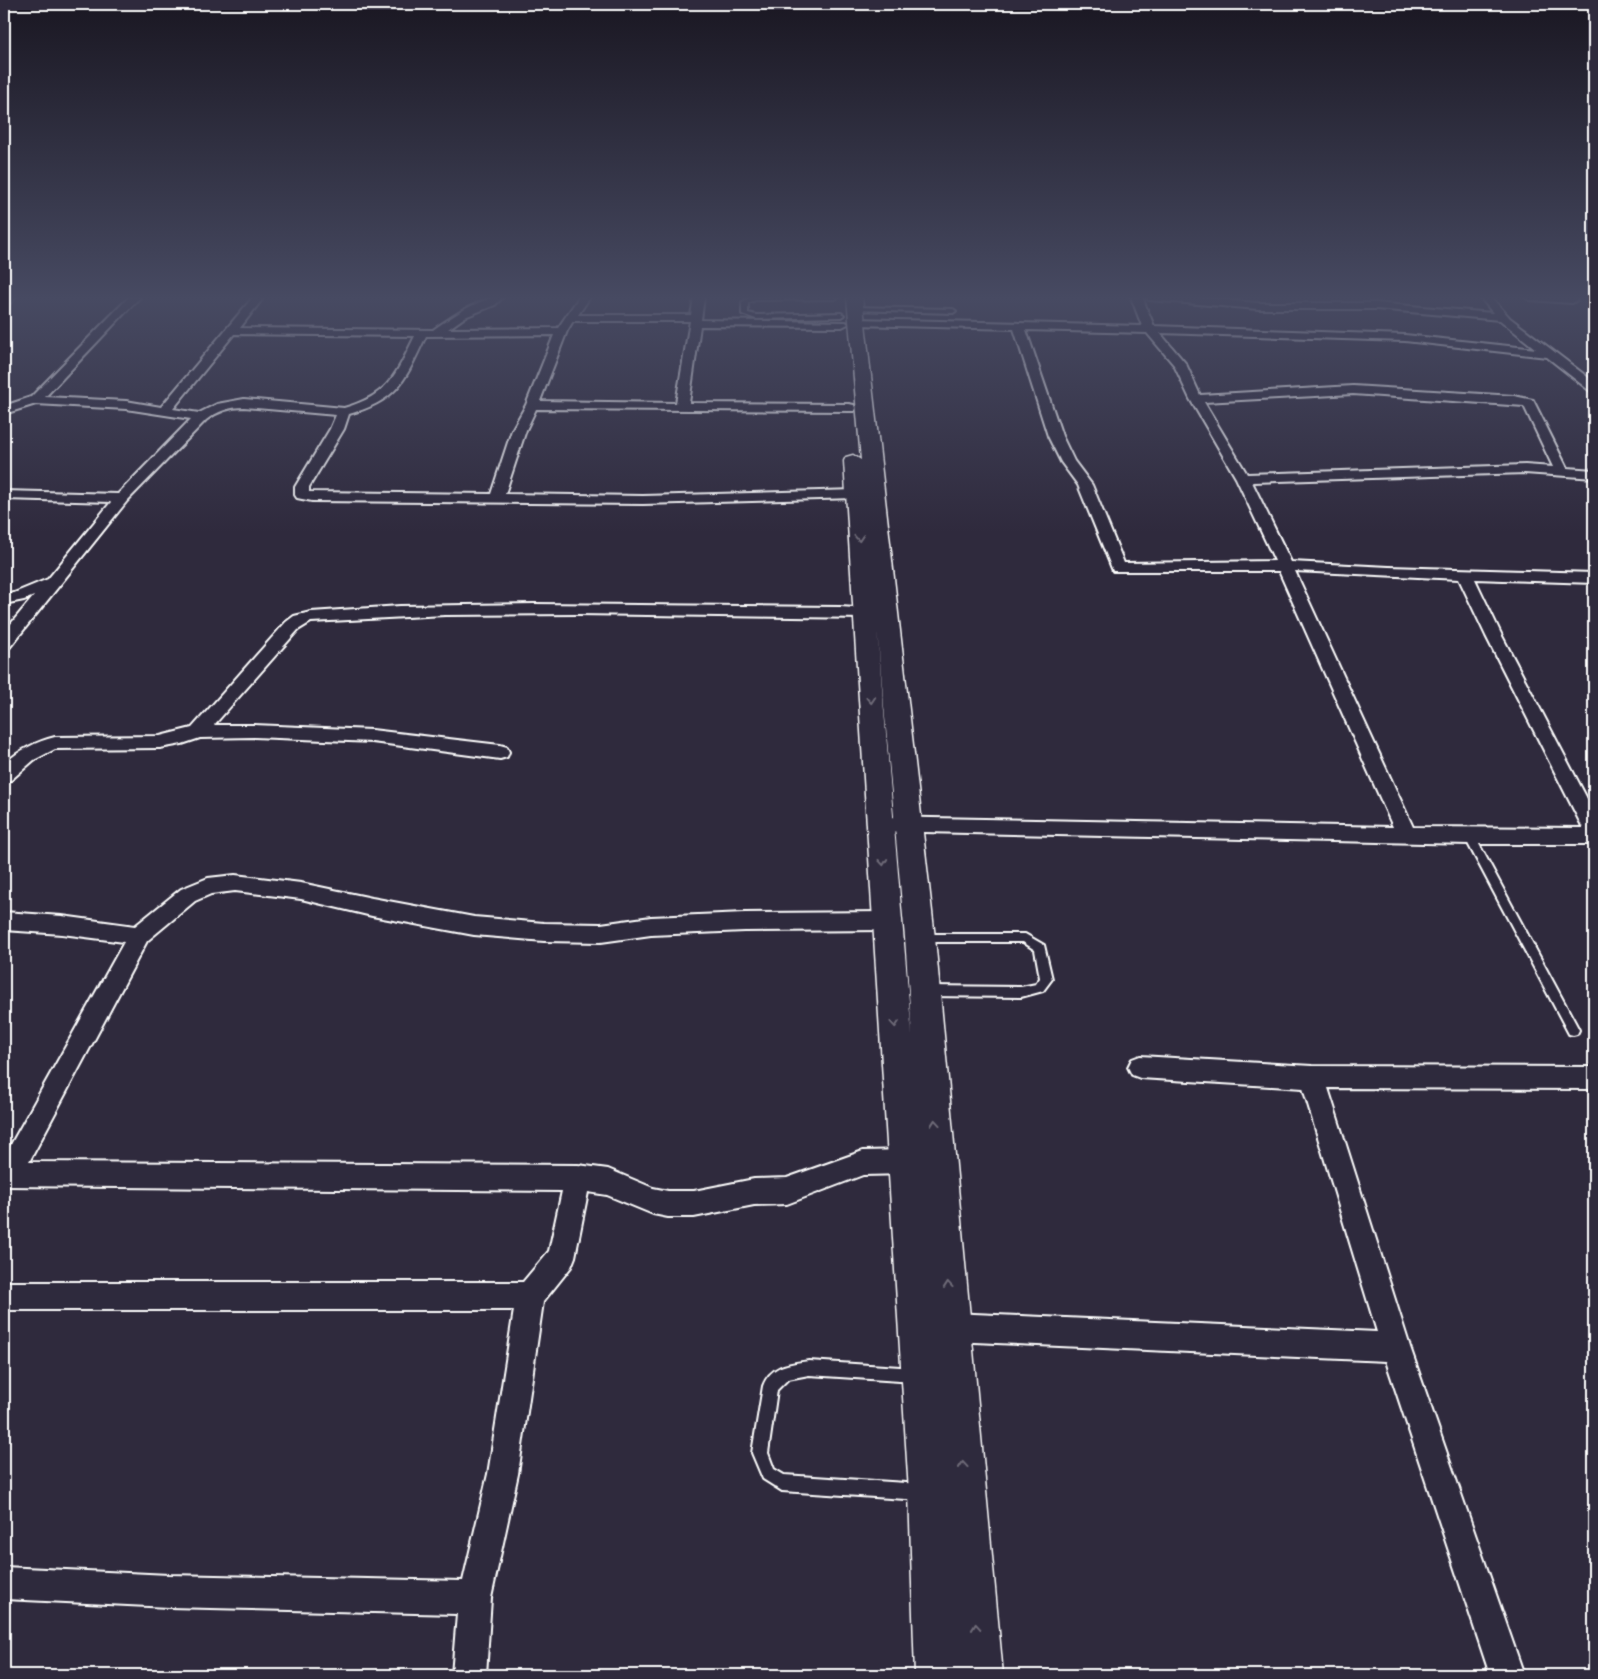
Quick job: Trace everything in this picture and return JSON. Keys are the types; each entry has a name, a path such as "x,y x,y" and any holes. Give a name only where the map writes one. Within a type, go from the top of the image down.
{"street":[{"path":"35,400 59,375"},
{"path":"165,410 194,375"},
{"path":"4,643 32,606 122,498 201,417 213,408 233,403 344,412 382,399 395,385 400,375"},
{"path":"498,498 519,430 545,375"},
{"path":"682,406 687,375"},
{"path":"846,375 930,1492 938,1675"},
{"path":"850,375 909,825 920,938 980,1675"},
{"path":"1035,375 1055,436 1068,462 1085,485 1118,568 1284,566 1389,572 1594,578"},
{"path":"1185,375 1196,399 1243,478 1265,521 1406,834"},
{"path":"1578,375 1594,388"},
{"path":"1196,399 1353,390 1522,401 1529,403 1562,471"},
{"path":"4,410 35,400 126,405 201,417"},
{"path":"532,405 849,408"},
{"path":"344,412 326,448 305,480 302,487 302,495 325,498 643,500 856,494"},
{"path":"1243,478 1526,469 1594,474"},
{"path":"4,496 122,498"},
{"path":"1465,574 1494,636 1594,831"},
{"path":"11,598 54,581"},
{"path":"11,598 32,606"},
{"path":"198,732 292,626 300,620 311,617 449,610 555,609 766,610 865,613"},
{"path":"4,775 24,755 39,747 56,743 160,742 182,738 198,732 254,731 372,736 500,752"},
{"path":"879,824 1469,836 1594,836"},
{"path":"888,921 745,922 651,926 601,933 544,932 474,926 372,908 301,891 235,883 208,886 188,895 139,935 6,1174 578,1178 608,1182 668,1204 694,1204 754,1192 787,1191 863,1163 906,1162"},
{"path":"4,921 62,925 139,935"},
{"path":"1140,1067 1312,1077 1594,1079"},
{"path":"1312,1077 1396,1347 1507,1675"},
{"path":"470,1675 475,1598 503,1474 530,1296 562,1257 578,1178"},
{"path":"4,1296 530,1296"},
{"path":"952,1327 1396,1347"},
{"path":"4,1583 169,1592 475,1598"}],"lane":[{"path":"1469,836 1573,1030"},
{"path":"920,938 1026,938 1040,948 1046,979 1039,988 1022,992 924,991"},
{"path":"921,1375 809,1368 784,1372 770,1386 760,1453 768,1474 782,1483 930,1492"}]}
